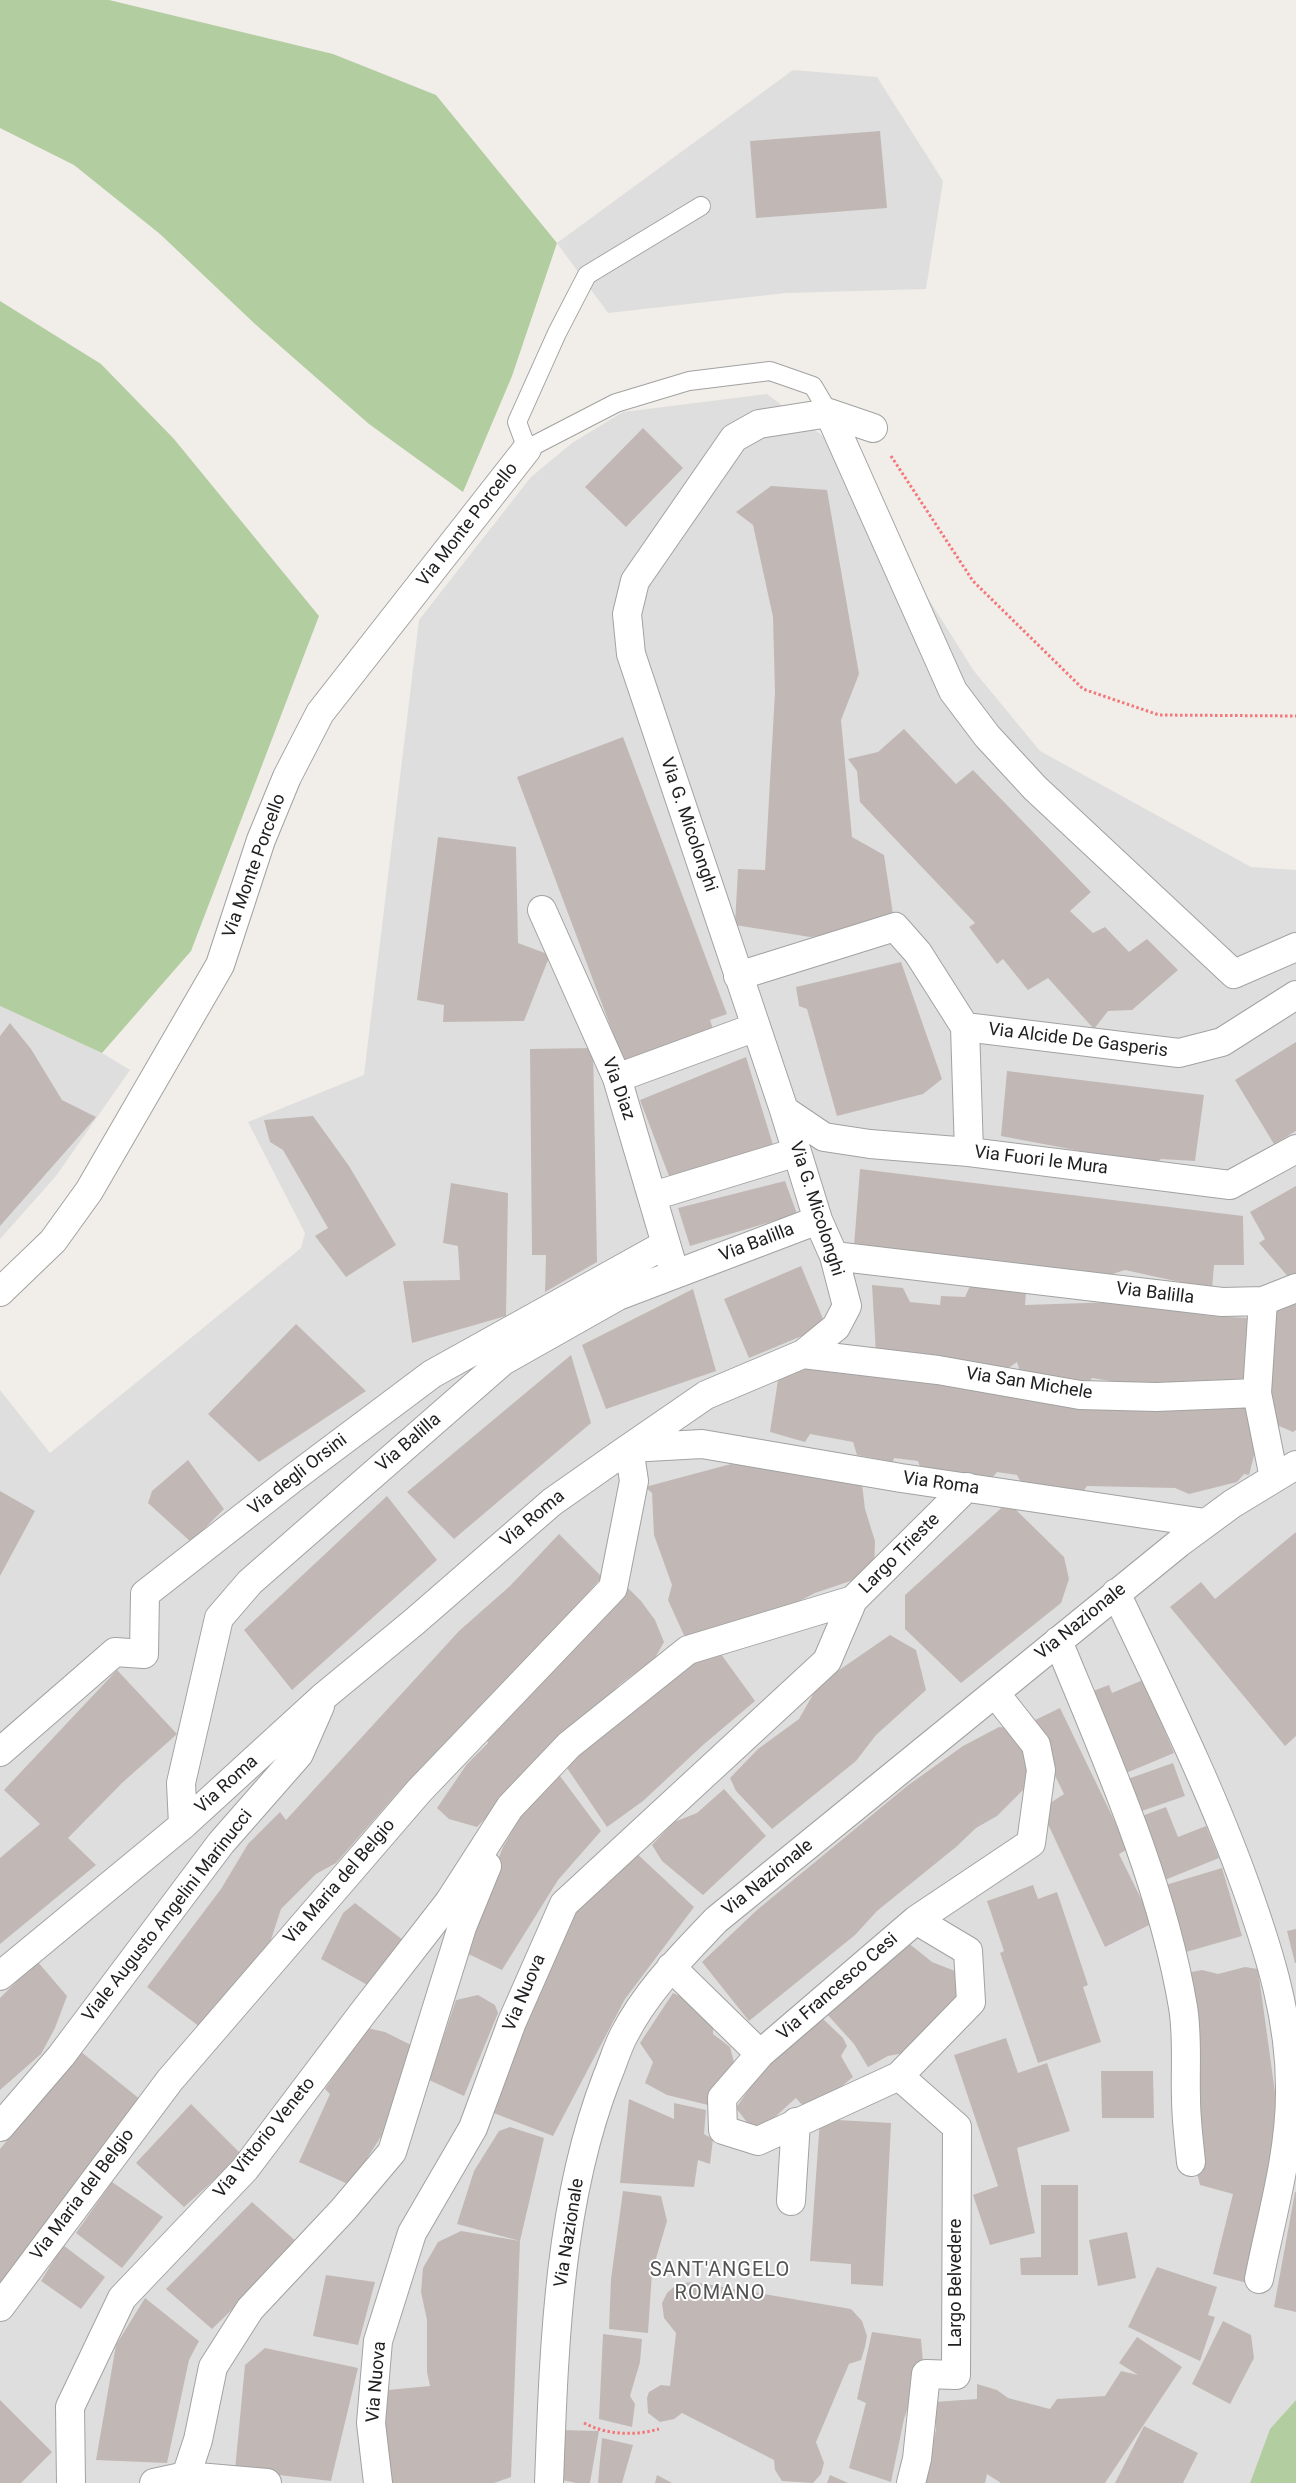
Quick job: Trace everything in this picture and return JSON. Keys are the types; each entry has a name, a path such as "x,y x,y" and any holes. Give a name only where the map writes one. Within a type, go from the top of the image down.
{"street":[{"name":"Via G. Micolonghi","path":"628,1448 706,1396 803,1354 836,1328 847,1306 834,1256 818,1220 784,1110 631,654 627,614 635,581 734,438 758,424 829,413 873,428"},
{"path":"829,413 953,691 987,736 1035,788 1234,974 1296,946"},
{"name":"Via Monte Porcello","path":"0,1292 53,1241 89,1191 220,965 262,840 287,777 320,713 528,449"},
{"name":"Via Diaz","path":"542,910 617,1078 675,1274"},
{"path":"738,976 895,927 918,953 965,1027 969,1152"},
{"name":"Via Alcide De Gasperis","path":"965,1027 1179,1053 1222,1042 1296,996"},
{"path":"617,1078 756,1027"},
{"name":"Via Fuori le Mura","path":"784,1110 824,1136 870,1144 969,1152 1230,1185 1296,1149"},
{"path":"653,1196 797,1152"},
{"name":"Via Balilla","path":"183,1825 181,1783 219,1618 250,1582 503,1361 618,1296 818,1220"},
{"name":"Via degli Orsini","path":"0,1752 115,1652 144,1654 145,1594 292,1479 432,1374 666,1244"},
{"name":"Via Balilla","path":"834,1256 1222,1302 1263,1300 1296,1288"},
{"path":"1263,1300 1257,1393 1285,1471"},
{"name":"Via San Michele","path":"803,1354 938,1370 1080,1395 1156,1397 1257,1393"},
{"name":"Via Roma","path":"0,1976 183,1825 323,1697 414,1622 552,1502 628,1448 702,1444 1205,1523"},
{"name":"Via Maria del Belgio","path":"0,2307 170,2080 419,1791 613,1588 634,1482 628,1448"},
{"name":"Via Nazionale","path":"549,2483 554,2344 574,2194 594,2110 624,2035 661,1978 716,1920 1058,1641 1205,1523 1285,1471"},
{"name":"Largo Trieste","path":"854,1600 967,1487"},
{"path":"1116,1594 1222,1823 1260,1926 1284,2016 1290,2066 1288,2137 1259,2279"},
{"path":"186,2476 198,2440 214,2367 244,2318 392,2152 462,1927 510,1807 569,1746 688,1650 854,1600"},
{"name":"Via Nuova","path":"378,2483 371,2423 378,2342 412,2233 473,2128 512,2022 564,1904 827,1661 854,1600"},
{"path":"1058,1641 1095,1730 1149,1873 1173,1956 1186,2030 1186,2099 1192,2162"},
{"name":"Via Francesco Cesi","path":"916,1920 968,1951 971,2002 899,2076 758,2141 723,2130 722,2098 760,2054 916,1920 1032,1843 1041,1770 1036,1744 995,1693"},
{"name":"Viale Augusto Angelini Marinucci","path":"0,2127 60,2056 221,1843 299,1754 323,1697"},
{"name":"Via Vittorio Veneto","path":"71,2483 70,2407 122,2298 245,2169 449,1902 510,1807"},
{"name":"Via Francesco Cesi","path":"671,1967 760,2054"},
{"name":"Largo Belvedere","path":"899,2076 957,2127 956,2375 926,2374 917,2459 912,2483"},
{"path":"791,2201 796,2122"},
{"path":"154,2483 186,2476 267,2483"}],"lane":[{"path":"701,206 587,275 557,333 517,422 528,449 616,403 698,380 770,371 813,386 829,413"}],"path":[{"path":"873,428 973,581 1083,689 1159,715 1296,716"},
{"path":"552,2408 596,2429 638,2434 659,2429"}],"shaded area":[{"path":"793,70 877,77 943,181 926,289 786,293 608,313 557,243"},
{"path":"767,394 828,440 974,671 1040,751 1251,867 1296,870 1296,2400 1270,2429 1250,2483 0,2483 0,1390 50,1453 301,1248 305,1233 248,1122 364,1075 419,620 531,477 572,443 623,412"},
{"path":"0,1006 102,1053 130,1070 56,1176 0,1239"}],"green space":[{"path":"0,0 109,0 333,54 436,95 557,243 512,376 463,492 369,424 255,324 160,234 74,165 0,128"},
{"path":"0,301 101,364 174,439 319,616 191,951 102,1053 0,1006"},
{"path":"1296,2400 1296,2483 1250,2483 1270,2429"}],"building":[{"path":"880,131 887,208 756,218 750,141"},
{"path":"643,428 683,468 626,527 585,487"},
{"path":"771,486 827,490 859,674 841,720 852,837 884,855 895,927 810,937 735,925 738,869 765,870 775,692 773,617 753,525 736,512"},
{"path":"904,729 956,784 973,770 1091,892 1070,911 1093,933 1105,927 1129,952 1147,939 1178,970 1132,1010 1108,1011 1094,1029 1048,978 1028,990 1003,959 997,964 969,927 975,923 860,802 857,771 848,759 878,752"},
{"path":"623,737 727,1014 710,1020 715,1035 626,1068 517,777"},
{"path":"438,837 516,847 518,943 550,955 524,1021 443,1022 444,1005 417,1000"},
{"path":"901,962 942,1079 923,1094 837,1116 807,1009 799,1006 796,987"},
{"path":"10,1023 31,1049 62,1100 96,1117 0,1226 0,1036"},
{"path":"1296,1042 1296,1131 1274,1144 1235,1080"},
{"path":"593,1048 597,1262 545,1292 546,1255 532,1255 530,1049"},
{"path":"746,1057 773,1145 669,1176 640,1100"},
{"path":"1007,1071 1204,1095 1195,1161 1161,1159 1154,1165 1001,1136"},
{"path":"313,1116 349,1166 396,1245 346,1277 315,1236 328,1228 283,1150 270,1142 264,1120"},
{"path":"860,1169 1243,1216 1244,1265 1214,1265 1212,1289 1125,1270 1106,1276 854,1246"},
{"path":"785,1181 797,1214 690,1246 678,1208"},
{"path":"451,1183 508,1193 506,1316 412,1343 403,1281 460,1280 458,1246 443,1243"},
{"path":"1296,1186 1296,1275 1290,1279 1259,1243 1265,1239 1250,1212"},
{"path":"801,1266 826,1326 749,1358 724,1299"},
{"path":"872,1285 903,1288 910,1302 940,1305 941,1296 965,1297 970,1286 1026,1292 1025,1305 1115,1302 1212,1316 1249,1318 1249,1388 1148,1387 1092,1378 1086,1386 1023,1381 1017,1362 1007,1369 876,1354"},
{"path":"693,1289 716,1371 606,1409 582,1345"},
{"path":"1296,1301 1296,1430 1293,1432 1272,1423 1269,1316"},
{"path":"296,1324 366,1391 259,1462 208,1414"},
{"path":"571,1355 591,1423 454,1539 407,1492"},
{"path":"801,1361 978,1385 1014,1398 1140,1406 1177,1411 1252,1399 1258,1440 1249,1475 1244,1474 1237,1482 1189,1494 1175,1488 1087,1486 1080,1496 1023,1486 1017,1475 997,1472 993,1477 921,1470 918,1461 894,1458 893,1462 857,1455 853,1442 810,1434 805,1442 770,1432 780,1367"},
{"path":"188,1460 224,1509 191,1542 148,1503 152,1491"},
{"path":"731,1464 841,1475 862,1484 865,1509 875,1541 874,1573 815,1593 774,1614 687,1642 668,1600 672,1585 654,1535 652,1493 645,1487"},
{"path":"0,1491 35,1511 0,1576"},
{"path":"387,1496 437,1560 292,1690 244,1630"},
{"path":"1008,1502 1064,1557 1069,1579 1061,1603 961,1683 905,1629 905,1595"},
{"path":"1296,1532 1296,1736 1285,1746 1170,1607 1201,1582 1215,1599"},
{"path":"559,1534 602,1577 512,1677 399,1791 336,1863 316,1874 281,1909 267,1952 200,2027 147,1987 221,1889 248,1844 280,1812 286,1820 459,1631 510,1586"},
{"path":"622,1589 629,1589 655,1620 664,1642 655,1658 619,1685 577,1731 477,1827 449,1819 437,1808 467,1764 488,1743 486,1736"},
{"path":"890,1635 916,1650 926,1690 876,1735 856,1761 772,1829 736,1791 730,1778 758,1749 799,1719 819,1684"},
{"path":"718,1650 755,1701 703,1745 643,1801 607,1827 563,1762 681,1665"},
{"path":"117,1670 177,1734 122,1783 68,1838 96,1865 0,1944 0,1858 40,1824 4,1790"},
{"path":"1143,1680 1174,1753 1119,1776 1085,1694 1109,1685 1112,1693"},
{"path":"1060,1708 1128,1849 1119,1854 1153,1923 1105,1947 1041,1809 1064,1794 1029,1723"},
{"path":"999,1727 1010,1728 1026,1754 1028,1785 997,1816 976,1828 956,1847 877,1911 855,1935 749,2021 702,1962 757,1910 907,1786 963,1746"},
{"path":"1173,1763 1185,1796 1133,1814 1122,1781"},
{"path":"560,1776 601,1831 558,1880 502,1970 462,1951 503,1847 529,1802"},
{"path":"724,1789 766,1836 703,1895 662,1861 652,1845 674,1822 697,1813"},
{"path":"1166,1807 1178,1837 1206,1826 1219,1858 1160,1882 1134,1819"},
{"path":"633,1850 694,1907 625,1999 553,2136 491,2112 570,1909"},
{"path":"1222,1868 1242,1936 1179,1954 1159,1887"},
{"path":"1033,1885 1038,1899 1057,1892 1088,1985 1083,1987 1101,2042 1038,2063 1000,1953 1004,1951 987,1901"},
{"path":"355,1903 403,1940 371,1987 321,1959 343,1913"},
{"path":"1296,1929 1296,1963 1295,1963 1287,1931"},
{"path":"907,1942 932,1962 955,1971 959,2001 909,2052 888,2056 868,2067 854,2044 826,2013 849,1991 887,1964"},
{"path":"37,1961 67,1996 55,2028 41,2054 0,2090 0,1998"},
{"path":"1245,1967 1258,1969 1278,2114 1247,2283 1213,2274 1233,2194 1200,2185 1192,2154 1181,1974 1202,1970 1218,1974"},
{"path":"673,1993 693,2002 713,2024 713,2034 730,2047 735,2066 711,2097 708,2105 667,2095 645,2083 653,2062 640,2043"},
{"path":"478,1995 495,2005 498,2013 464,2096 429,2080 456,2000"},
{"path":"821,2017 843,2038 847,2046 841,2056 853,2077 809,2113 796,2098 756,2134 736,2108 753,2083 781,2050"},
{"path":"367,2028 385,2032 419,2049 398,2110 350,2185 299,2162 330,2094 325,2089"},
{"path":"1006,2038 1018,2073 1047,2063 1070,2131 1017,2148 1035,2233 990,2245 973,2195 998,2186 954,2055"},
{"path":"80,2051 141,2100 0,2294 0,2149"},
{"path":"1101,2071 1153,2071 1154,2118 1102,2118"},
{"path":"629,2099 674,2119 674,2103 706,2110 704,2134 713,2139 710,2164 698,2160 694,2187 620,2183"},
{"path":"191,2104 242,2155 184,2207 136,2163"},
{"path":"820,2119 891,2123 883,2286 851,2284 851,2264 810,2261"},
{"path":"510,2127 544,2138 520,2241 457,2224 474,2171 499,2131"},
{"path":"112,2182 163,2217 122,2268 76,2233"},
{"path":"1041,2185 1078,2185 1078,2275 1021,2275 1020,2258 1041,2257"},
{"path":"623,2191 661,2196 667,2221 652,2272 648,2333 609,2329 611,2279"},
{"path":"1296,2192 1296,2312 1274,2307"},
{"path":"252,2202 299,2244 212,2329 166,2289"},
{"path":"461,2231 520,2241 511,2477 494,2483 387,2483 382,2435 388,2390 430,2386 427,2372 427,2320 421,2292 423,2268 438,2242"},
{"path":"1127,2232 1136,2278 1098,2286 1089,2240"},
{"path":"63,2245 105,2277 81,2309 41,2281"},
{"path":"1157,2267 1217,2287 1208,2315 1215,2317 1200,2361 1128,2327"},
{"path":"326,2275 375,2282 358,2345 313,2336"},
{"path":"694,2282 851,2309 862,2321 867,2336 865,2347 861,2360 849,2364 816,2442 824,2463 821,2474 813,2483 782,2481 775,2470 774,2460 682,2413 674,2419 660,2422 648,2413 647,2398 649,2392 661,2385 670,2386 676,2333 664,2318 662,2303 667,2293 674,2287 683,2283"},
{"path":"145,2298 199,2341 189,2360 167,2463 96,2460 116,2345"},
{"path":"1223,2321 1251,2335 1254,2358 1230,2404 1192,2384"},
{"path":"872,2332 921,2339 923,2362 904,2419 891,2482 849,2468 866,2403 857,2399"},
{"path":"603,2334 642,2339 640,2362 630,2396 635,2404 632,2427 599,2419"},
{"path":"1137,2337 1182,2367 1105,2483 1001,2483 987,2474 985,2483 922,2483 936,2430 934,2402 977,2399 977,2384 997,2390 1008,2398 1050,2409 1057,2399 1105,2396 1121,2371 1138,2375 1119,2363"},
{"path":"265,2348 358,2368 331,2481 235,2470 245,2365"},
{"path":"0,2400 52,2452 21,2483 0,2483"},
{"path":"1144,2426 1198,2453 1183,2483 1115,2483"},
{"path":"560,2430 599,2431 590,2483 576,2483 553,2478"},
{"path":"602,2438 633,2445 622,2483 598,2483"},
{"path":"657,2475 672,2483 655,2483"},
{"path":"830,2475 848,2483 827,2483"}],"district":[{"name":"SANT'ANGELO ROMANO","path":"720,2282"}]}
